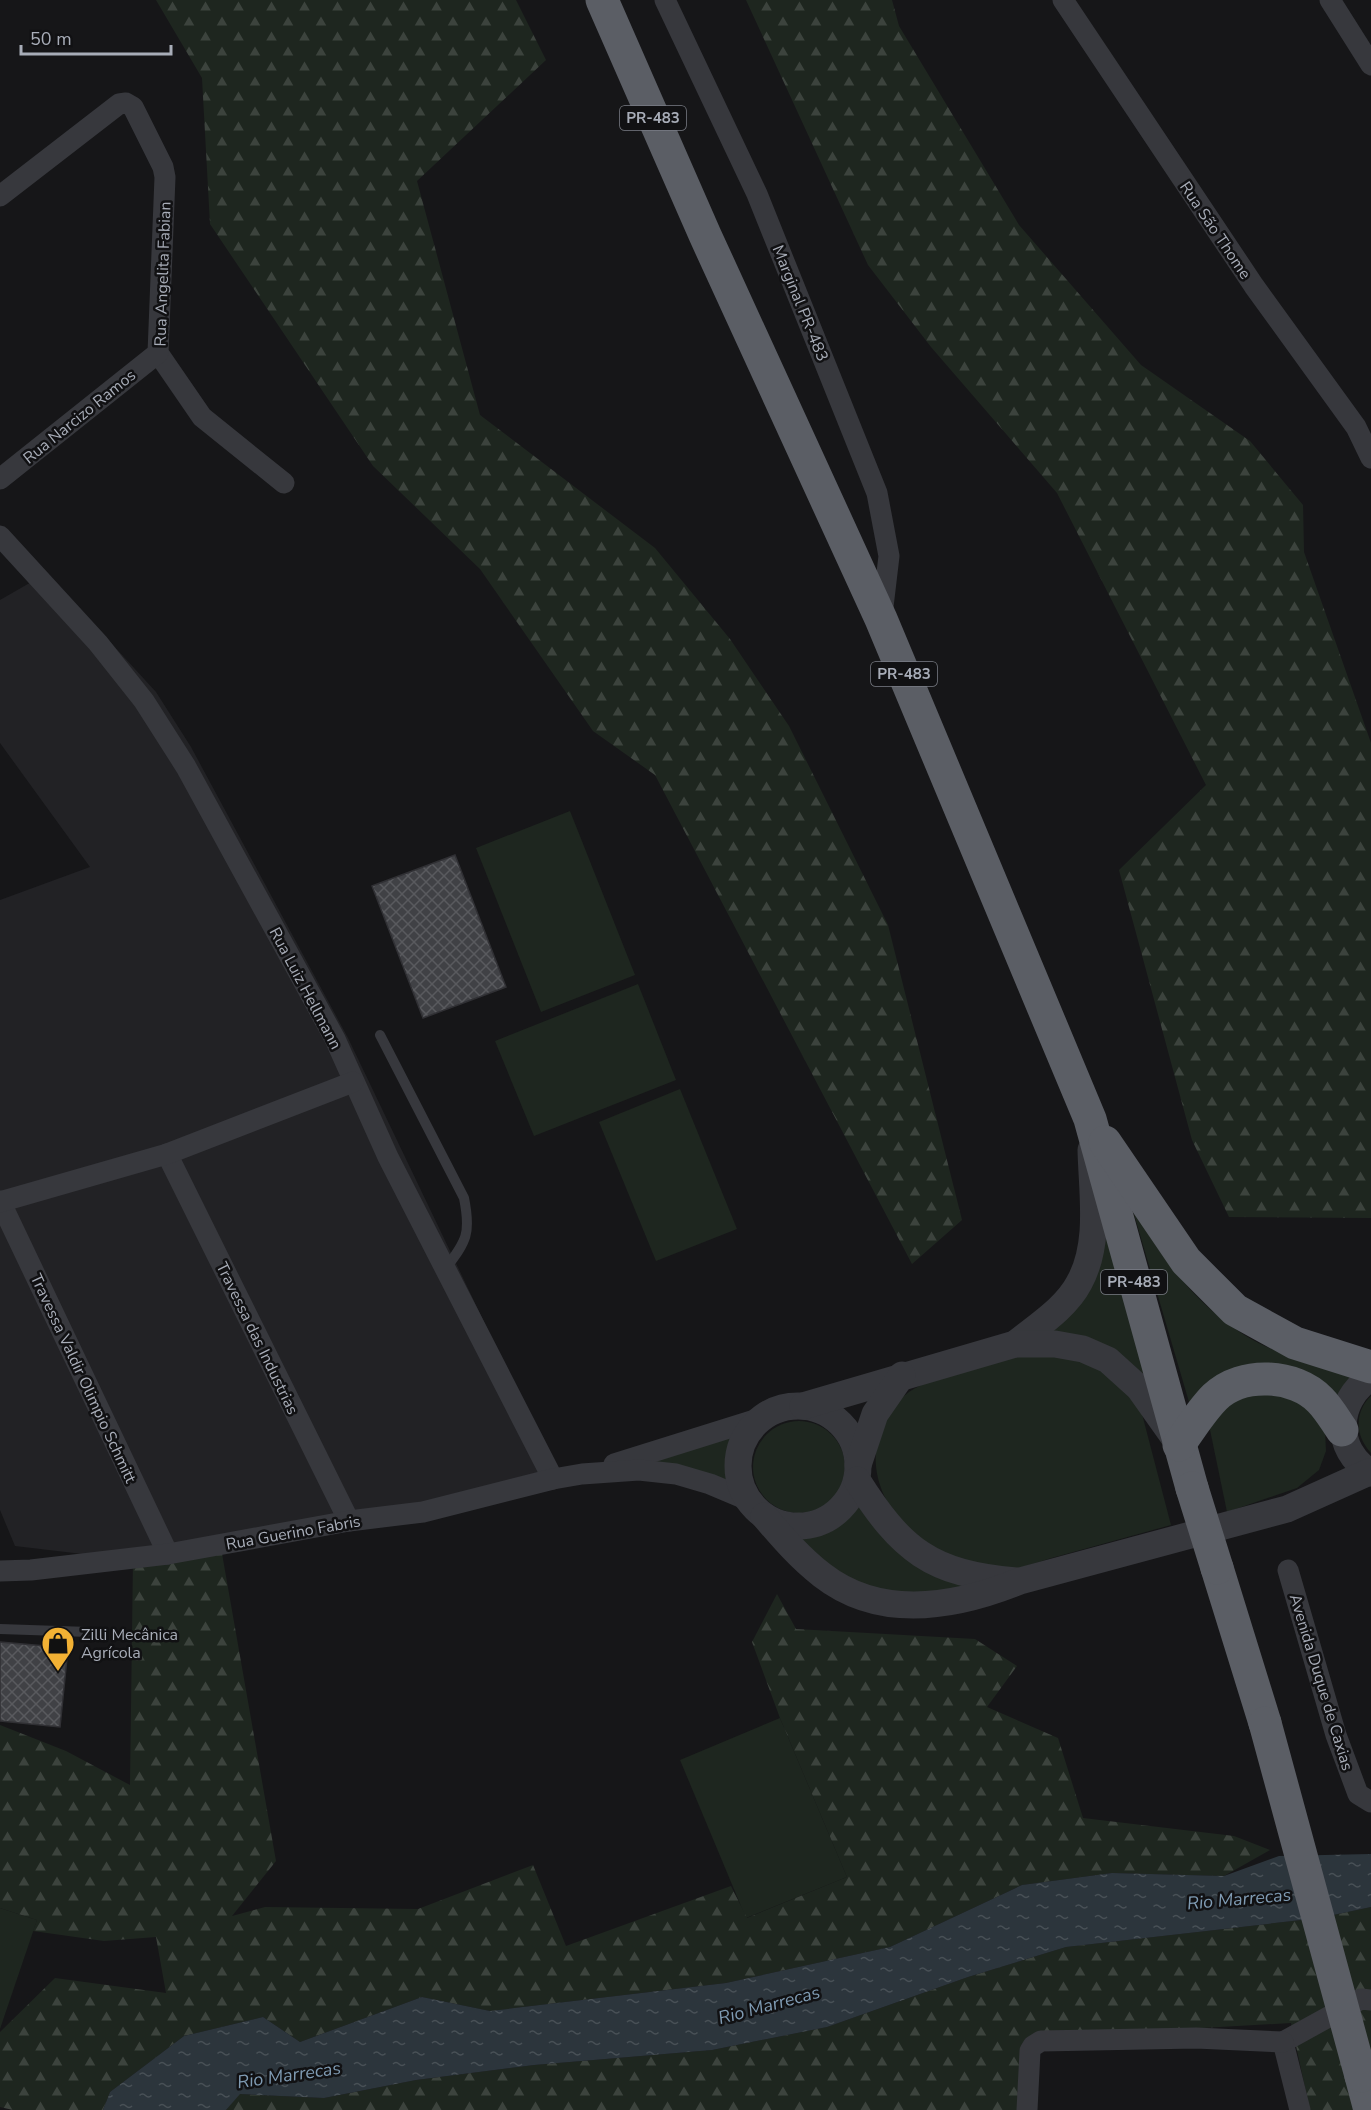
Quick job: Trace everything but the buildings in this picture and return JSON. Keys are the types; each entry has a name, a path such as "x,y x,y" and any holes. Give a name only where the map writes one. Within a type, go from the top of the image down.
{"highway":[{"name":"PR-483","path":"602,0 705,235 881,619 1090,1119 1179,1444 1265,1723 1370,2110"},
{"path":"1090,1119 1186,1261 1235,1310 1295,1343 1371,1367"},
{"path":"1179,1444 1216,1397 1233,1385 1257,1380 1284,1380 1304,1388 1320,1400 1342,1430"}],"street":[{"name":"Marginal PR-483","path":"665,0 757,194 877,493 890,556 881,619"},
{"name":"Rua São Thome","path":"1063,0 1248,276 1368,442"},
{"path":"1330,0 1371,64"},
{"name":"Rua Angelita Fabian","path":"0,196 119,104 126,103 133,107 163,166 165,177 158,353 202,417 284,483"},
{"name":"Rua Narcizo Ramos","path":"0,479 158,353"},
{"name":"Rua Luiz Hellmann","path":"0,536 98,643 144,701 186,767 335,1039 388,1157 553,1479"},
{"path":"0,1201 167,1154 353,1082"},
{"path":"1015,1344 1054,1312 1079,1284 1093,1244 1090,1119"},
{"name":"Travessa das Industrias","path":"167,1154 349,1521"},
{"name":"Travessa Valdir Olimpio Schmitt","path":"0,1201 168,1554"},
{"path":"582,1474 761,1418 774,1411 803,1406 1015,1344 1056,1344 1083,1349 1108,1359 1139,1388 1179,1444"},
{"path":"582,1474 639,1470 676,1474 710,1484 791,1526 820,1523 843,1506 857,1473 875,1414 902,1376"},
{"path":"761,1418 746,1435 738,1457 741,1487 756,1508 801,1558 824,1577 857,1596 886,1603 924,1607 986,1595 1020,1581 1287,1509 1370,1473 1356,1461 1346,1447 1342,1430 1343,1414 1348,1399 1371,1377"},
{"path":"803,1406 818,1409 842,1425 856,1451 857,1473 879,1515 902,1542 926,1558 954,1571 983,1578 1020,1581"},
{"name":"Rua Guerino Fabris","path":"0,1571 31,1570 168,1554 349,1521 423,1512 553,1479 582,1474"},
{"name":"Avenida Duque de Caxias","path":"1288,1570 1336,1735 1364,1798"},
{"path":"1027,2110 1030,2051 1041,2041 1197,2038 1283,2042 1361,1999 1371,2000"},
{"path":"1283,2042 1300,2110"}],"lane":[{"path":"380,1035 464,1198 468,1221 465,1243 445,1269"},
{"path":"0,1629 89,1632"}],"shaded area":[{"path":"47,573 156,692 191,747 348,1038 555,1470 349,1526 133,1560 15,1546 0,1510 0,900 90,867 0,743 0,600"}],"green space":[{"path":"156,0 516,0 546,60 417,181 480,415 655,548 730,639 789,726 888,925 962,1220 912,1264 655,775 593,731 480,569 373,466 210,224 202,78"},
{"path":"746,0 892,0 899,26 1019,225 1141,365 1250,441 1303,505 1304,552 1371,743 1371,1218 1229,1217 1192,1140 1119,870 1206,785 1057,493 931,347 868,265"},
{"path":"570,811 635,975 541,1012 476,848"},
{"path":"638,984 676,1080 534,1136 495,1041"},
{"path":"680,1089 737,1229 656,1261 599,1122"},
{"path":"1131,1204 1175,1272 1213,1312 1234,1328 1282,1353 1358,1373 1336,1398 1315,1383 1189,1402"},
{"path":"1103,1225 1147,1377 1124,1357 1030,1338"},
{"path":"1039,1353 1072,1355 1114,1377 1141,1410 1171,1525 1015,1569 978,1567 953,1558 929,1545 908,1528 891,1508 880,1485 876,1460 880,1433 891,1410 909,1392 923,1384 972,1367"},
{"path":"1248,1393 1297,1398 1325,1430 1326,1451 1319,1470 1297,1488 1227,1512 1209,1425 1213,1416"},
{"path":"1371,1396 1371,1453 1359,1432 1359,1417 1365,1402"},
{"path":"799,1421 817,1425 831,1435 841,1449 845,1467 841,1485 831,1499 817,1509 799,1513 781,1509 767,1499 757,1485 753,1467 757,1449 767,1435 781,1425"},
{"path":"737,1434 730,1458 733,1483 643,1462"},
{"path":"859,1494 869,1513 994,1586 911,1600 839,1577 797,1535 817,1532 835,1525 849,1512"},
{"path":"221,1548 276,1861 232,1916 265,1907 418,1909 533,1865 566,1946 731,1886 747,1918 847,1877 780,1718 752,1642 777,1594 796,1629 975,1639 1017,1666 987,1707 1058,1738 1083,1818 1234,1836 1270,1850 1224,1876 1112,1873 1022,1885 890,1947 726,1983 490,2011 422,1997 300,2042 263,2017 184,2036 110,2092 103,2110 13,2110 0,2107 0,2032 55,1978 166,1993 156,1937 104,1941 33,1931 37,1920 0,1908 0,1725 66,1751 130,1785 133,1560"},
{"path":"780,1718 847,1877 746,1918 680,1760"},
{"path":"1371,1907 1371,2110 1310,2110 1291,2023 1027,2038 1021,2110 226,2110 239,2094 324,2098 416,2080 534,2065 712,2050 827,2027 968,1977 1066,1947 1319,1918"},
{"path":"0,1908 37,1920 0,2029"}],"water":[{"name":"Rio Marrecas","path":"1371,1854 1371,1907 1319,1918 1066,1947 968,1977 827,2027 712,2050 534,2065 416,2080 324,2098 240,2094 226,2110 103,2110 110,2092 184,2036 263,2017 300,2042 422,1997 490,2011 726,1983 890,1947 1022,1885 1112,1873 1224,1876 1279,1856"}],"place":[{"name":"Zilli Mecânica Agrícola","path":"58,1672"}]}
